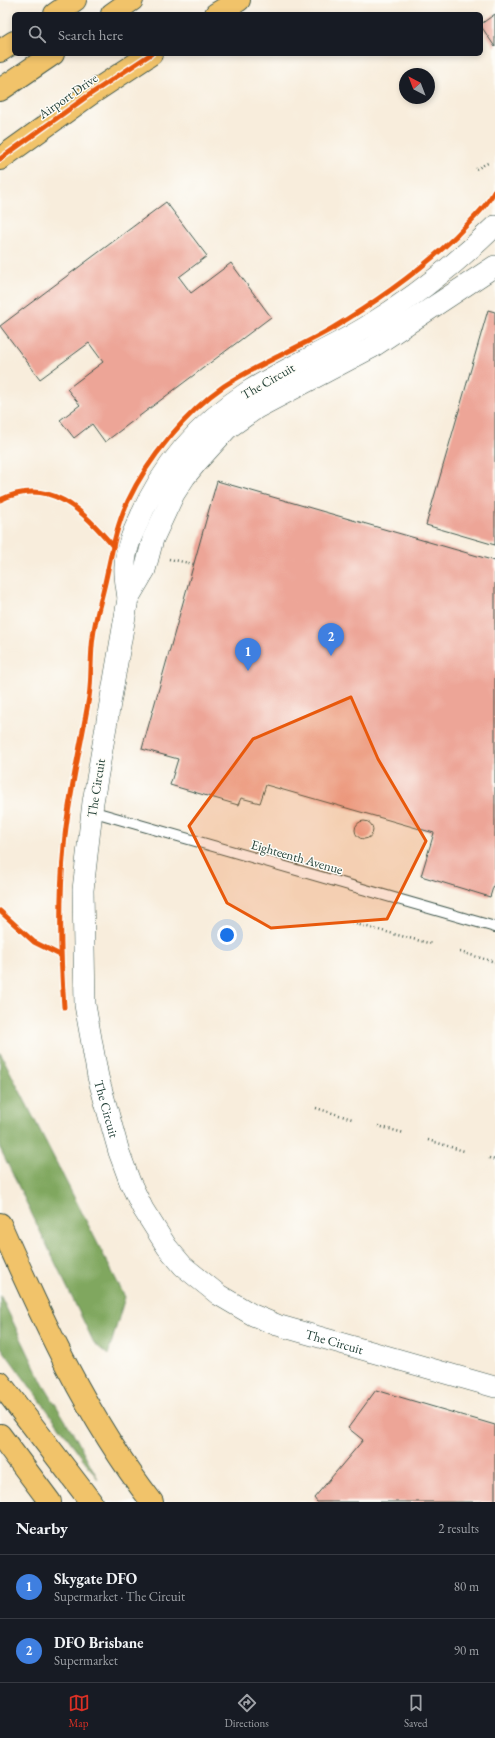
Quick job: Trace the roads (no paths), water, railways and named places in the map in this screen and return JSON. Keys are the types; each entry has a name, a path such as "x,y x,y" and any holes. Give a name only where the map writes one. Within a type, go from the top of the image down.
{"main road":[{"path":"58,12 75,0"},
{"path":"115,12 132,0"},
{"path":"219,12 239,0"},
{"path":"0,52 12,43"},
{"path":"0,90 50,56"},
{"name":"Airport Drive","path":"0,159 88,95 148,56"},
{"path":"0,1224 66,1366 105,1434 152,1502"},
{"path":"0,1383 91,1502"},
{"path":"0,1435 50,1502"}],"street":[{"name":"The Circuit","path":"495,226 453,264 392,310 348,338 249,391 210,420 188,441 159,479 145,505 133,533 125,565 128,599 92,810 83,890 85,1005 98,1077 119,1152 143,1209 155,1230 183,1266 198,1279 236,1306 277,1325 495,1387"},
{"name":"The Circuit","path":"128,599 145,570 153,539 174,494 185,476 227,429 269,401 371,348 495,266"}],"lane":[{"name":"Eighteenth Avenue","path":"92,810 191,841 495,927"}],"place":[{"name":"DFO Brisbane","path":"331,656"},
{"name":"Skygate DFO","path":"248,671"}]}
